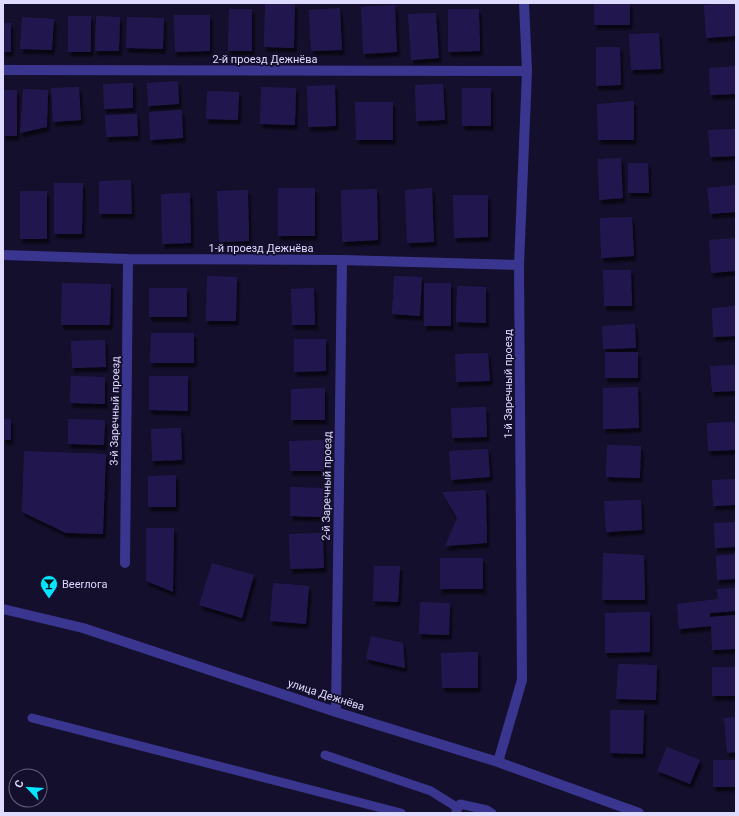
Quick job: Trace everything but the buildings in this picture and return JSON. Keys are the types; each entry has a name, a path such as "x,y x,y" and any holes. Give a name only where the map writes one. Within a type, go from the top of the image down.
{"street":[{"name":"1-й Заречный проезд","path":"498,762 522,680 519,265 527,71 524,3"},
{"name":"2-й проезд Дежнёва","path":"3,70 527,71"},
{"name":"1-й проезд Дежнёва","path":"3,255 128,259 342,260 519,265"},
{"name":"3-й Заречный проезд","path":"125,563 128,259"},
{"name":"2-й Заречный проезд","path":"336,712 342,260"},
{"name":"улица Дежнёва","path":"3,609 83,628 336,712 498,762 639,813"}],"lane":[{"path":"32,718 401,813"},
{"path":"326,755 431,791 457,811 460,804 487,810 492,813"}],"place":[{"name":"Beerлога","path":"49,599"}]}
